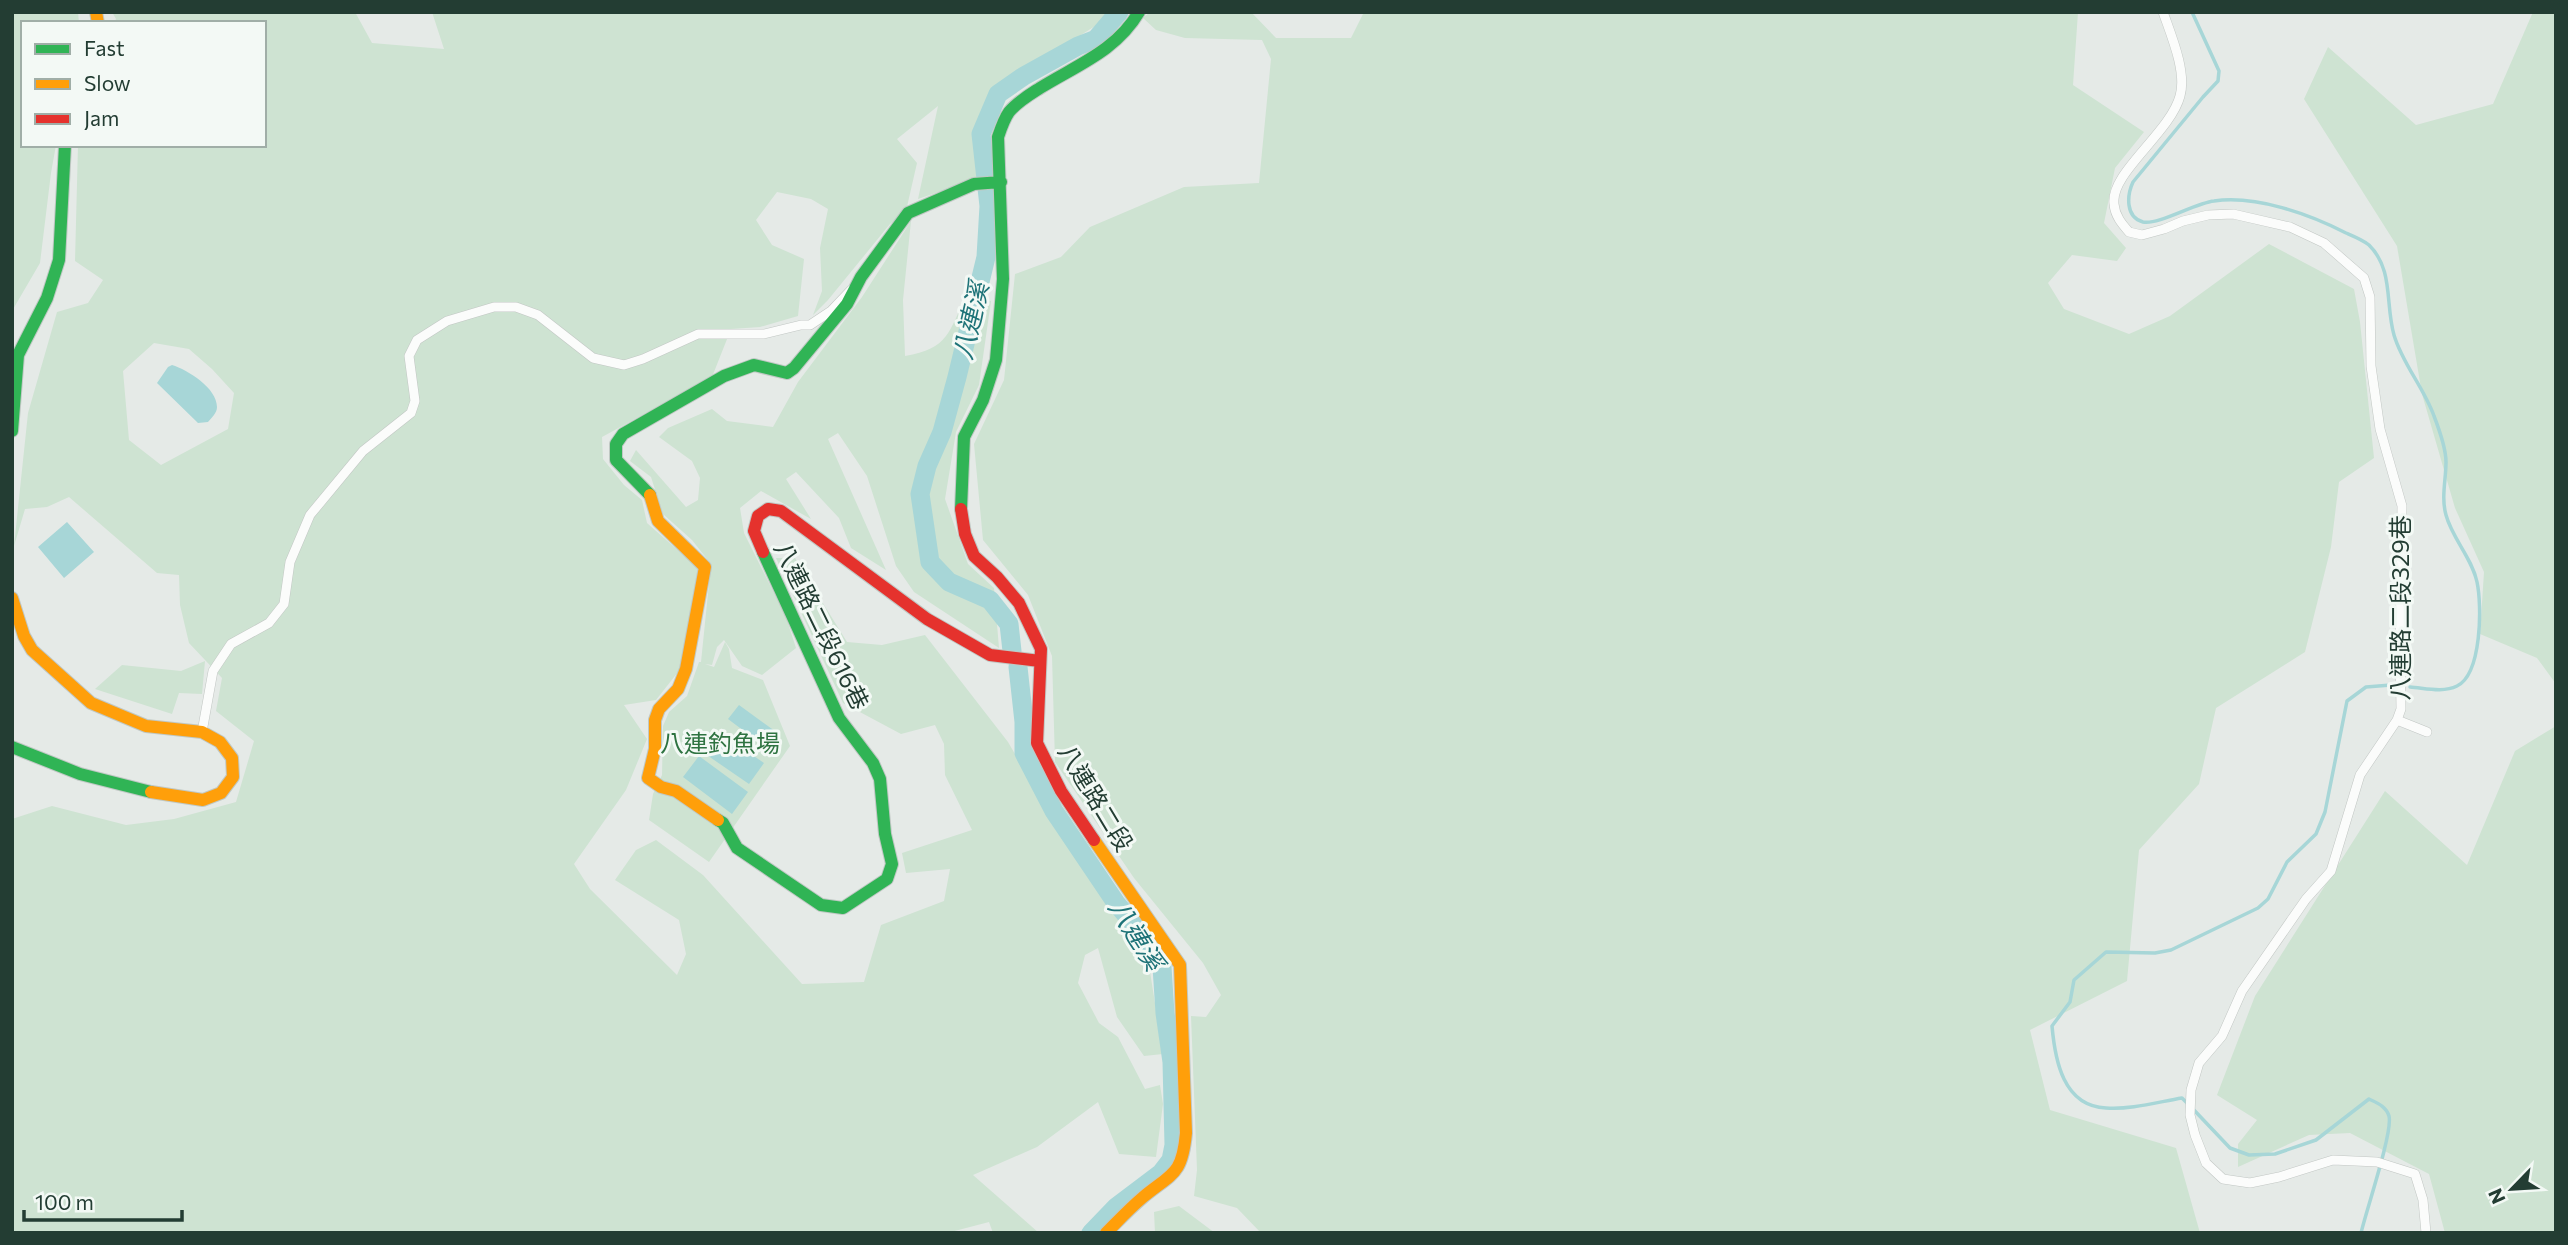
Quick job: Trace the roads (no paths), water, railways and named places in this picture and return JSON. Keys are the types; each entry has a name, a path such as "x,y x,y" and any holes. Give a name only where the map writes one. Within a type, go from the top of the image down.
{"street":[{"name":"八連路二段","path":"1105,1233 1141,1199 1175,1174 1184,1156 1186,1133 1180,965 1061,791 1037,743 1041,649 1018,603 997,577 974,556 965,534 961,512 964,438 983,400 996,360 1003,279 998,137 1006,116 1018,102 1053,79 1086,64 1104,52 1128,32 1139,12"},
{"name":"八連路二段329巷","path":"2162,12 2174,44 2182,80 2181,94 2174,112 2151,144 2116,184 2113,203 2118,218 2129,232 2143,235 2208,215 2233,214 2290,227 2324,243 2364,278 2370,297 2371,366 2380,429 2402,506 2401,709 2397,720 2360,775 2330,871 2306,899 2242,991 2222,1036 2199,1063 2190,1098 2194,1135 2206,1163 2223,1179 2250,1183 2333,1160 2382,1163 2414,1174 2423,1200 2426,1233"},
{"path":"12,431 18,355 47,298 59,260 65,147"},
{"path":"202,732 213,671 231,644 269,623 284,604 290,562 310,515 363,451 411,413 415,401 409,356 417,340 447,321 494,307 516,307 538,316 593,358 624,365 698,334 764,334 810,325 831,311 859,281 908,213 974,184 998,182"},
{"name":"八連路二段616巷","path":"859,281 847,304 794,368 786,373 754,365 723,376 623,434 615,444 616,460 649,493 658,521 705,567 686,669 678,689 659,709 655,720 655,749 648,778 661,787 676,791 723,823 737,848 821,905 843,908 887,879 892,864 880,779 873,763 839,718 758,542 754,531 758,516 768,509 781,511 927,619 990,655 1040,661"},
{"path":"12,598 24,636 32,650 91,703 146,726 202,732 220,742 232,758 233,777 221,793 203,800 180,798 80,774 12,747"},
{"path":"2397,720 2427,732"}],"water":[{"path":"172,365 193,375 212,393 217,409 208,422 198,423 157,383"},
{"path":"67,522 94,552 64,578 38,547"},
{"path":"739,705 779,734 768,749 728,719"},
{"path":"716,730 764,763 749,784 701,751"},
{"path":"699,756 748,792 732,814 683,777"}],"waterway":[{"name":"八連溪","path":"1012,651 1009,624 990,600 949,582 930,562 920,494 927,466 942,432 986,257 989,206 981,134 998,94 1024,76 1096,39 1119,12"},
{"path":"2192,12 2219,71 2218,81 2133,182 2129,199 2130,211 2137,219 2150,222 2214,201 2264,203 2299,213 2364,241 2377,255 2386,276 2394,335 2430,406 2442,439 2446,462 2446,515 2467,556 2479,593 2476,654 2465,679 2457,686 2446,689 2410,687"},
{"name":"八連溪","path":"1018,667 1024,722 1024,753 1054,811 1116,903 1148,941 1162,967 1172,1062 1174,1145 1171,1160 1161,1173 1116,1207 1091,1233"},
{"path":"2187,1103 2182,1098 2134,1107 2106,1108 2091,1105 2071,1090 2059,1066 2052,1026 2070,1002 2074,980 2106,952 2155,953 2171,950 2258,908 2268,899 2287,862 2316,834 2325,812 2347,701 2366,687 2391,685"},
{"path":"2193,1109 2230,1148 2249,1155 2275,1154 2316,1140 2369,1099 2381,1105 2388,1113 2389,1125 2361,1233"}],"park label":[{"name":"八連釣魚場","path":"720,744"}]}
